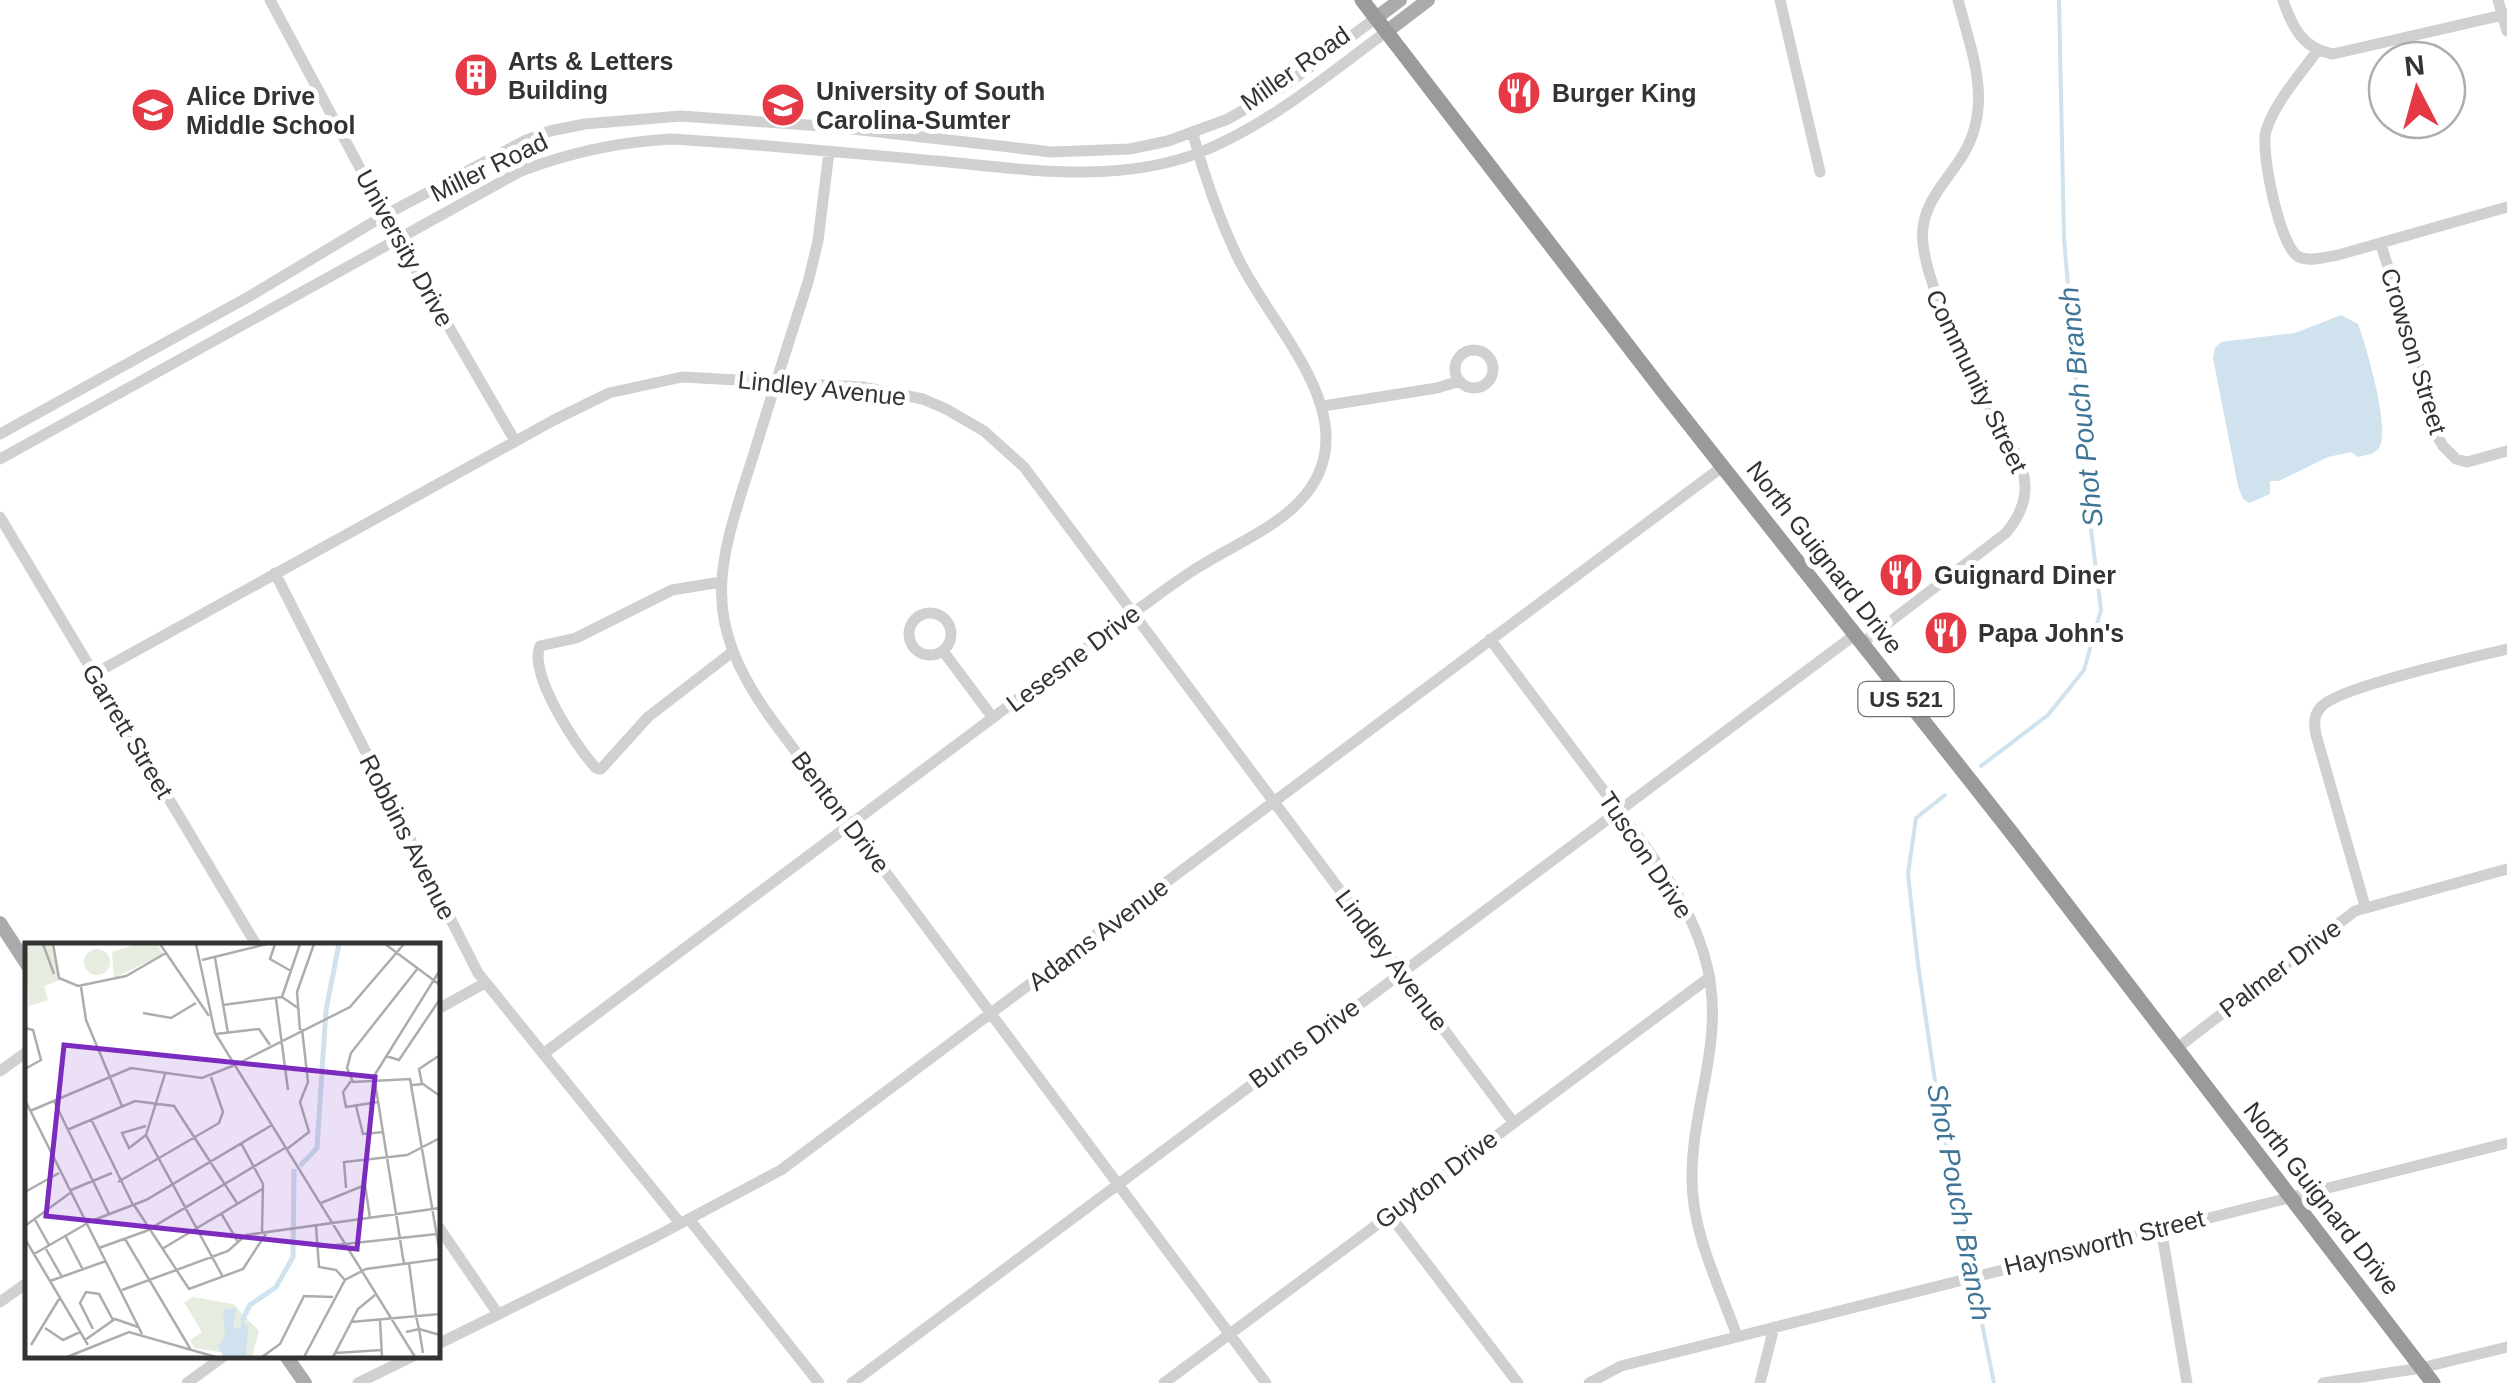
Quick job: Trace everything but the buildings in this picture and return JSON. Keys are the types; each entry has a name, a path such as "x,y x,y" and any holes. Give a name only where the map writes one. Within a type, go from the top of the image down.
{"highway":[{"name":"North Guignard Drive","path":"1362,0 2432,1383"}],"main road":[{"name":"Miller Road","path":"1381,25 1400,0"},
{"name":"Miller Road","path":"1381,25 1428,0"},
{"path":"0,923 25,961"},
{"path":"287,1358 304,1383"}],"street":[{"name":"University Drive","path":"270,0 398,239 515,441"},
{"path":"1780,0 1820,172"},
{"name":"Community Street","path":"1859,639 2006,533 2022,510 2026,489 2019,459 1928,277 1922,242 1932,198 1969,147 1979,121 1975,68 1958,0"},
{"path":"2284,0 2300,38 2317,50 2333,54 2504,14"},
{"path":"2498,0 2507,32"},
{"name":"Miller Road","path":"0,434 524,141 585,124 681,116 835,127 1052,152 1130,149 1193,134 1228,119 1381,25"},
{"name":"Miller Road","path":"0,460 521,171 590,148 671,140 1089,172 1134,168 1198,153 1288,105 1381,25"},
{"path":"2317,50 2280,104 2265,135 2264,155 2287,244 2299,257 2310,259 2382,245 2507,206"},
{"name":"Lesesne Drive","path":"543,1054 1133,614 1198,568 1278,520 1303,498 1319,472 1325,450 1323,406 1308,373 1237,256 1193,134"},
{"name":"Benton Drive","path":"829,152 818,240 726,540 721,582 731,653 752,692 850,826 1266,1383"},
{"name":"Crowson Street","path":"2382,245 2439,440 2462,462 2507,451"},
{"name":"Lindley Avenue","path":"94,674 515,441 630,386 682,377 887,390 946,409 984,431 1024,467 1513,1122"},
{"path":"1323,406 1460,381"},
{"name":"Adams Avenue","path":"440,1343 781,1170 1722,467"},
{"name":"Garrett Street","path":"0,517 255,943"},
{"name":"Robbins Avenue","path":"275,573 471,961 543,1054 819,1383"},
{"path":"721,582 672,590 576,638 544,643 537,659 540,674 581,752 601,769 648,717 731,653"},
{"name":"Tuscon Drive","path":"1490,639 1688,911 1710,977 1712,1030 1705,1093 1695,1136 1692,1193 1700,1233 1737,1336"},
{"name":"Burns Drive","path":"852,1383 1400,971 1859,639"},
{"path":"2365,906 2316,735 2315,718 2319,710 2331,698 2358,689 2507,648"},
{"path":"943,651 993,718"},
{"name":"Palmer Drive","path":"2176,1049 2355,911 2507,869"},
{"name":"Guyton Drive","path":"1164,1383 1710,977"},
{"path":"440,1008 486,983"},
{"path":"0,1070 25,1053"},
{"name":"Haynsworth Street","path":"1589,1383 1622,1366 1774,1326 2507,1143"},
{"path":"1389,1214 1518,1383"},
{"path":"2161,1228 2187,1383"},
{"path":"440,1229 498,1314"},
{"path":"0,1302 25,1284"},
{"path":"1760,1383 1774,1326"},
{"path":"2322,1383 2421,1368 2507,1347"},
{"path":"186,1383 221,1358"},
{"path":"358,1383 410,1358"}],"water":[{"path":"2341,315 2358,324 2366,350 2380,406 2379,448 2358,457 2351,452 2328,457 2279,481 2270,481 2270,494 2249,503 2238,486 2213,358 2215,348 2221,342 2295,333"}],"waterway":[{"name":"Shot Pouch Branch","path":"1981,766 2048,715 2084,670 2101,610 2083,465 2064,238 2059,0"},
{"name":"Shot Pouch Branch","path":"1945,795 1916,818 1908,874 1939,1109 1994,1383"}],"place":[{"name":"Arts & Letters Building","path":"476,75"},
{"name":"Burger King","path":"1519,93"},
{"name":"University of South Carolina-Sumter","path":"783,105"},
{"name":"Alice Drive Middle School","path":"153,110"},
{"name":"Guignard Diner","path":"1901,575"},
{"name":"Papa John's","path":"1946,633"}]}
